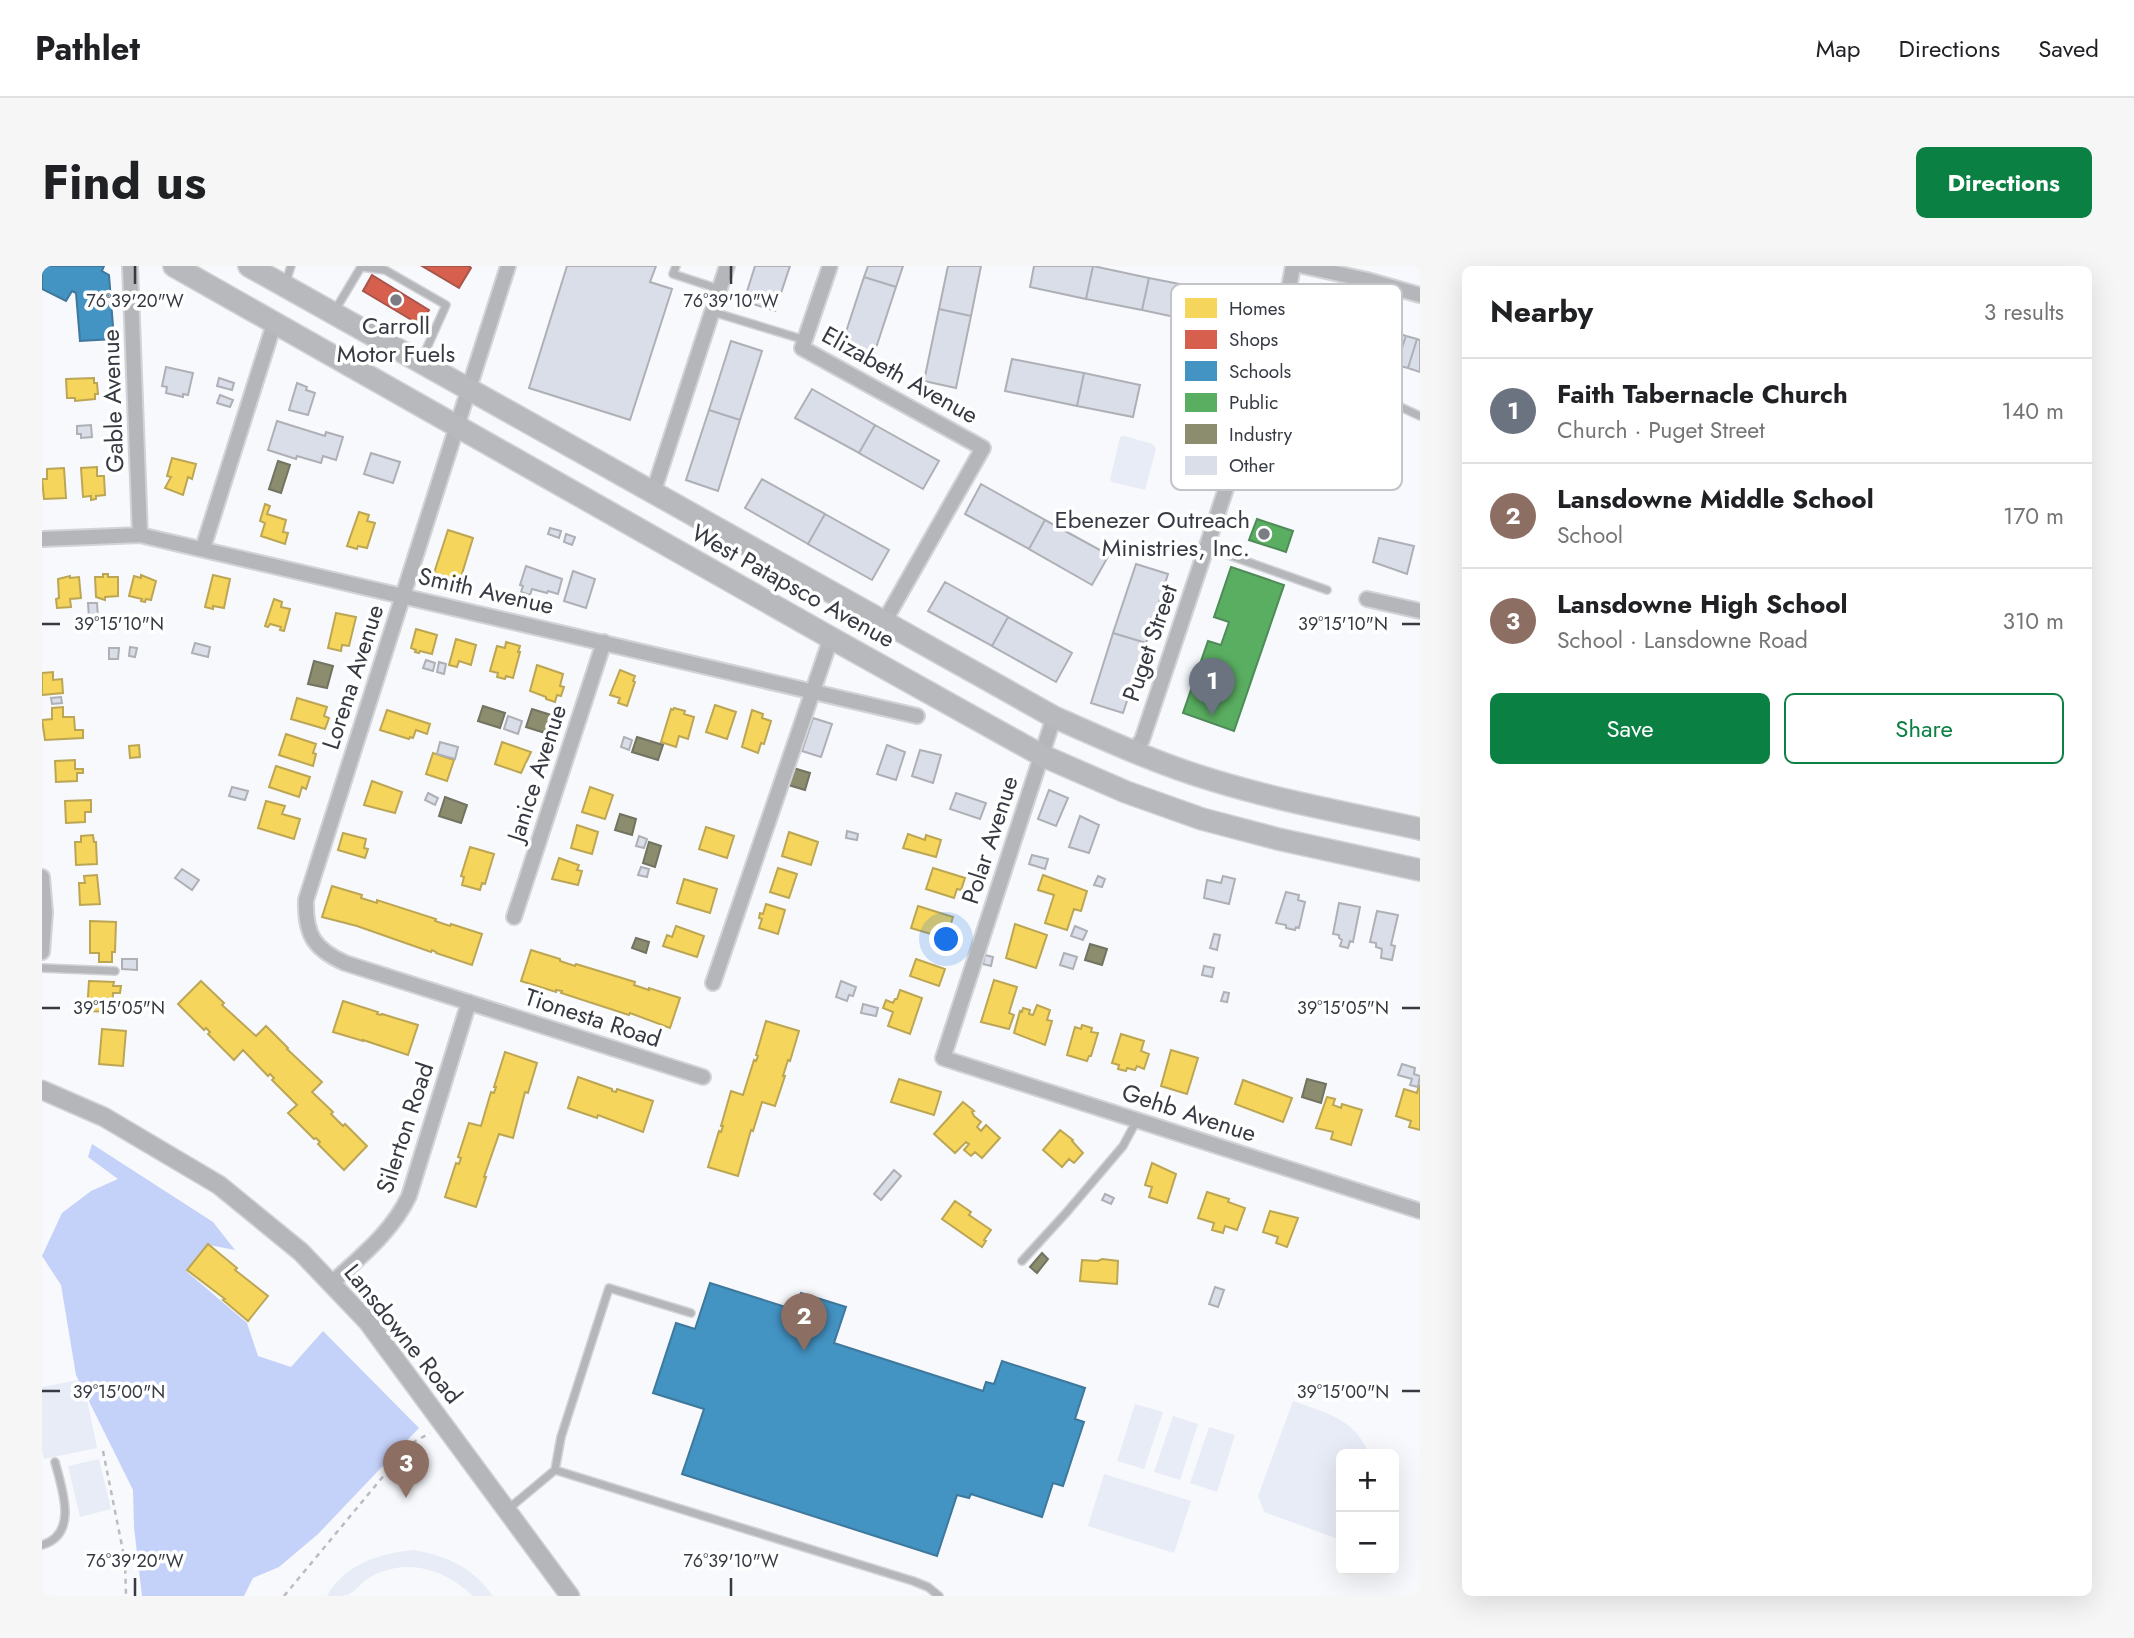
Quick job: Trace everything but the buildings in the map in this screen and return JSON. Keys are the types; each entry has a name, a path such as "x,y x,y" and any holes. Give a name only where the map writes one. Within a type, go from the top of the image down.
{"main road":[{"name":"West Patapsco Avenue","path":"174,266 1041,755 1126,792 1202,819 1278,839 1420,870"},
{"name":"West Patapsco Avenue","path":"249,266 288,276 333,312 1054,717 1132,752 1211,780 1420,829"}],"street":[{"name":"Gable Avenue","path":"131,266 140,535"},
{"name":"Lorena Avenue","path":"469,1002 327,955 317,946 308,931 305,916 306,900 316,865 508,266"},
{"path":"653,493 727,266"},
{"name":"Elizabeth Avenue","path":"830,266 802,348 983,447 884,622"},
{"name":"Puget Street","path":"1290,284 1293,266"},
{"path":"1303,266 1381,284"},
{"path":"1402,290 1420,295"},
{"path":"203,548 274,324"},
{"name":"Puget Street","path":"1132,752 1142,740 1225,490"},
{"name":"Smith Avenue","path":"42,539 140,535 917,716"},
{"path":"1367,599 1420,611"},
{"path":"713,983 831,638"},
{"name":"Janice Avenue","path":"514,917 604,642"},
{"name":"Polar Avenue","path":"943,1058 1054,717"},
{"path":"42,877 46,912 42,952"},
{"name":"Tionesta Road","path":"469,1002 703,1077"},
{"name":"Silerton Road","path":"332,1283 371,1247 401,1213 409,1196 469,1002"},
{"name":"Gehb Avenue","path":"943,1058 1420,1211"},
{"name":"Lansdowne Road","path":"42,1090 104,1117 219,1185 301,1252 367,1321 570,1596"}],"lane":[{"path":"676,266 673,274 719,289"},
{"path":"333,312 361,267 385,270 446,305 421,361"},
{"path":"712,312 805,340"},
{"path":"1402,408 1420,416"},
{"path":"1207,544 1220,552 1326,590"},
{"path":"42,968 115,971"},
{"path":"1022,1261 1123,1146 1137,1120"},
{"path":"506,1510 555,1471 561,1437 609,1288 691,1313"},
{"path":"42,1545 52,1542 64,1525 65,1502 55,1462"},
{"path":"555,1471 913,1581 928,1587 939,1596"}],"path":[{"path":"284,1596 410,1444 445,1425"},
{"path":"103,1451 125,1560 126,1596"}],"shaded area":[{"path":"1120,437 1153,444 1156,449 1145,490 1110,480"},
{"path":"92,1144 213,1222 235,1250 209,1245 186,1271 247,1323 258,1356 291,1367 323,1331 419,1428 318,1534 279,1567 253,1578 244,1596 142,1596 134,1527 133,1490 76,1375 61,1285 42,1256 62,1213 91,1191 118,1179 88,1157"},
{"path":"83,1379 97,1448 44,1459 42,1387"},
{"path":"1293,1401 1348,1425 1366,1449 1336,1449 1336,1538 1264,1512 1258,1496"},
{"path":"1135,1404 1163,1412 1144,1469 1117,1461"},
{"path":"1173,1416 1198,1424 1180,1480 1154,1472"},
{"path":"1209,1427 1235,1435 1217,1492 1190,1483"},
{"path":"99,1459 111,1509 80,1517 68,1466"},
{"path":"1104,1474 1191,1501 1174,1553 1088,1526"},
{"path":"414,1550 458,1564 476,1577 493,1596 473,1596 439,1573 401,1567 370,1577 348,1595 327,1596 334,1585 353,1568 376,1557"}],"place":[{"name":"Carroll Motor Fuels","path":"396,300"},
{"name":"Ebenezer Outreach Ministries, Inc.","path":"1264,534"},
{"name":"Faith Tabernacle Church","path":"1212,716"},
{"name":"Lansdowne Middle School","path":"804,1351"},
{"name":"Lansdowne High School","path":"406,1498"}]}
